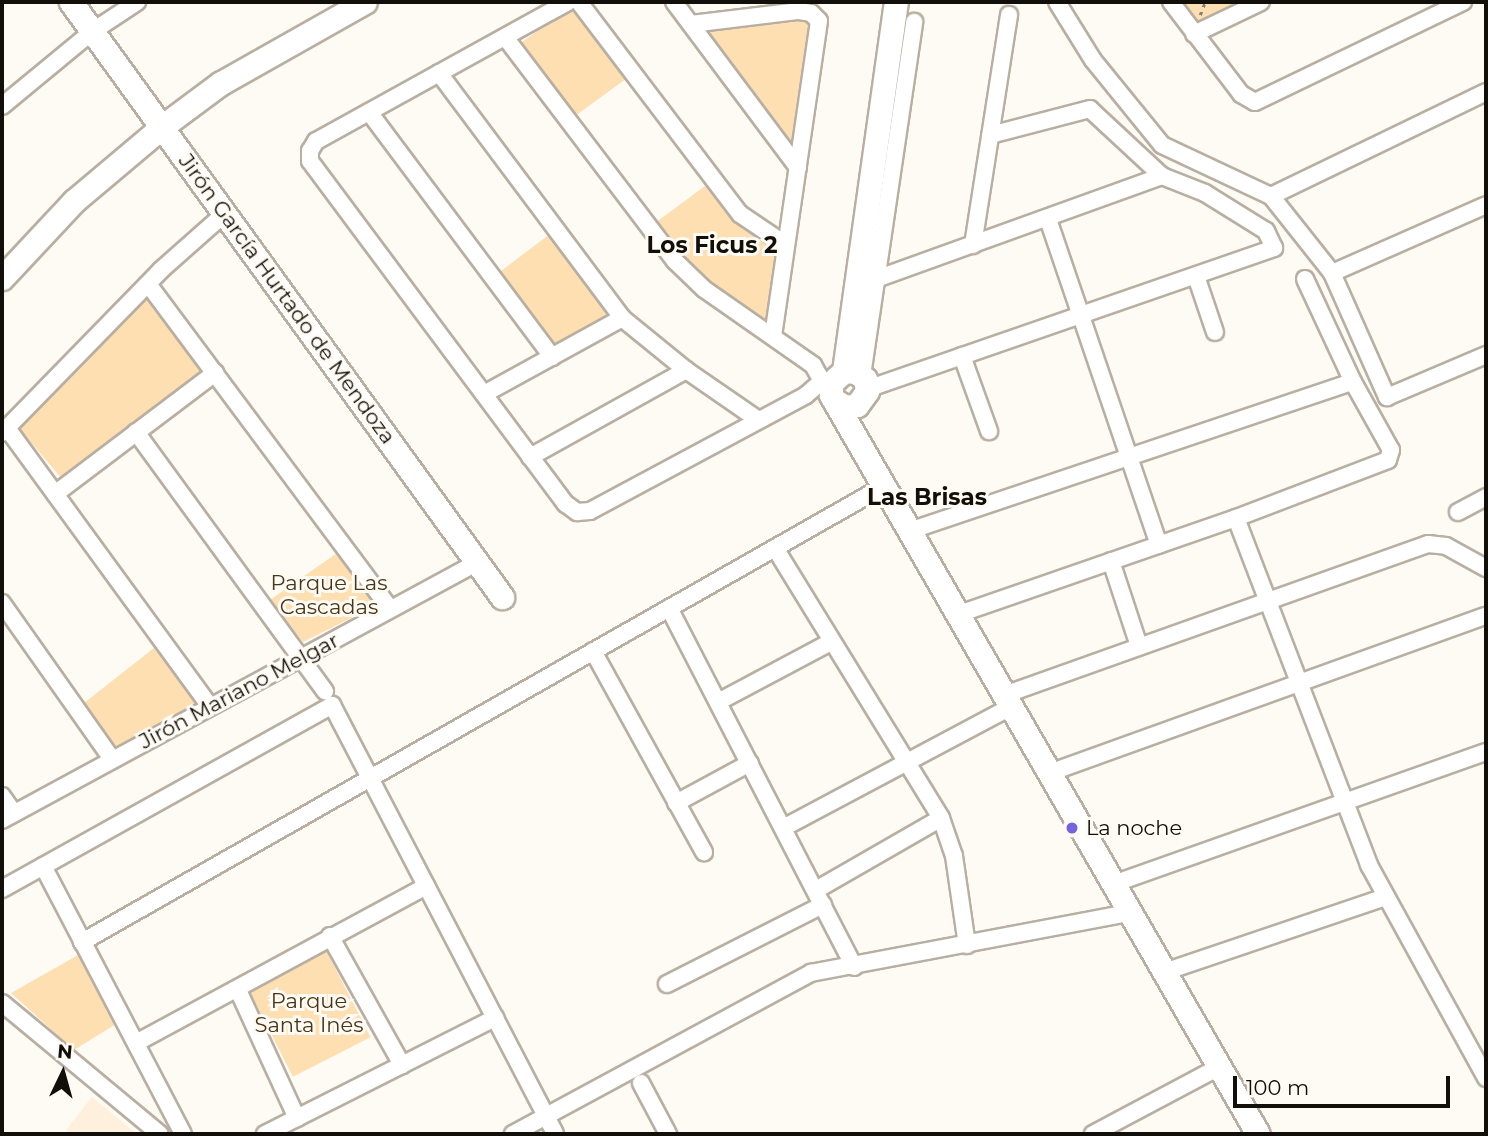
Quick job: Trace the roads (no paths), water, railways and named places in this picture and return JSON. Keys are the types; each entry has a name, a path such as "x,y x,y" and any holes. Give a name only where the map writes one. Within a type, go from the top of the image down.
{"street":[{"name":"Jirón García Hurtado de Mendoza","path":"71,2 502,597"},
{"path":"5,95 137,2"},
{"path":"2,278 74,201 163,126 221,83 365,2"},
{"path":"568,2 316,141 310,150 310,161 566,504 583,512 806,394 962,356 1269,252 1274,242 1266,231 1205,193 1162,176 1090,109 990,135"},
{"path":"579,2 740,214 786,245"},
{"path":"674,2 798,168"},
{"path":"896,2 846,386 855,435 1258,1134"},
{"path":"1058,2 1093,60 1162,145 1271,196 1332,273 1387,397 1486,355"},
{"path":"1171,2 1241,94 1255,102 1264,101 1463,2"},
{"path":"1194,34 1261,2"},
{"path":"691,24 799,11 816,16 819,31 773,336"},
{"path":"973,245 1010,15"},
{"path":"846,386 876,279 914,22"},
{"path":"505,37 675,261 704,289 846,386"},
{"path":"439,73 622,318 686,370 757,419"},
{"path":"1271,196 1486,92"},
{"path":"369,112 552,357"},
{"path":"876,279 1162,176"},
{"path":"1332,273 1486,205"},
{"path":"210,706 55,494 4,430 148,284 224,214"},
{"path":"1048,219 1158,545"},
{"path":"1196,276 1214,332"},
{"path":"958,614 1236,518 1392,455 1353,382 1305,279"},
{"path":"148,284 390,610"},
{"path":"484,394 622,318"},
{"path":"962,356 989,431"},
{"path":"530,457 686,370"},
{"path":"55,494 215,373"},
{"path":"909,531 1353,382"},
{"path":"136,432 325,691"},
{"path":"82,942 884,486"},
{"path":"1458,512 1486,498"},
{"path":"1236,518 1303,683 1369,865 1486,1078"},
{"path":"783,828 905,763 1008,701 1139,646 1428,544 1446,546 1486,568"},
{"path":"775,548 941,818 954,856 967,945"},
{"path":"1111,561 1139,646"},
{"name":"Jirón Mariano Melgar","path":"8,816 478,562"},
{"path":"2,603 112,759"},
{"path":"668,608 855,967"},
{"path":"1049,773 1486,616"},
{"path":"718,702 831,642"},
{"path":"593,651 704,852"},
{"path":"2,889 332,705 555,1134"},
{"path":"1113,884 1486,752"},
{"path":"676,803 750,763"},
{"path":"2,796 8,816"},
{"path":"667,984 820,898 941,818"},
{"path":"43,866 183,1134"},
{"path":"136,1043 426,886"},
{"path":"1164,972 1386,897"},
{"path":"513,1134 803,976 1130,913"},
{"path":"330,936 402,1065"},
{"path":"238,990 298,1118"},
{"path":"2,1003 160,1134"},
{"path":"265,1134 495,1018"},
{"path":"1093,1134 1219,1067"},
{"path":"641,1083 668,1134"}],"place":[{"name":"La noche","path":"1072,828"}],"district":[{"name":"Los Ficus 2","path":"712,245"},
{"name":"Las Brisas","path":"927,497"}],"park label":[{"name":"Parque Las Cascadas","path":"329,595"},
{"name":"Parque Santa Inés","path":"309,1013"}]}
